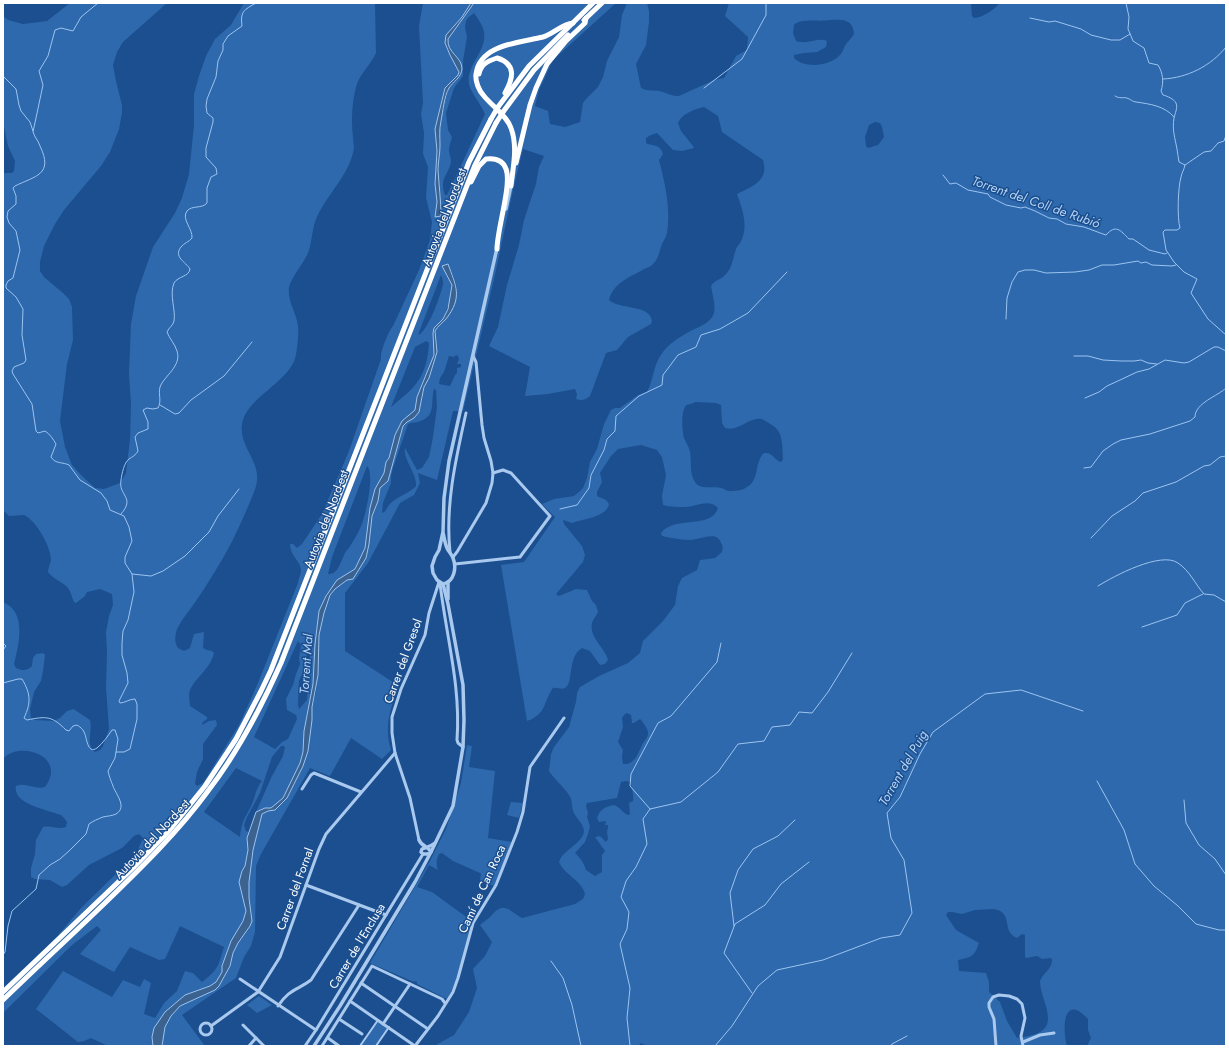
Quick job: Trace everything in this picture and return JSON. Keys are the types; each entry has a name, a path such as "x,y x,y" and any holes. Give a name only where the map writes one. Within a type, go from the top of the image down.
{"highway":[{"name":"Autovia del Nord-est","path":"3,992 134,867 168,832 209,780 244,724 271,670 469,162 499,106 529,66 594,3"},
{"name":"Autovia del Nord-est","path":"3,1000 127,882 171,837 209,791 228,763 251,724 271,685 284,655 475,165 496,123 534,70 564,38 602,3"},
{"path":"511,186 530,105 536,88 547,64 566,41 585,23 586,18"},
{"path":"511,186 515,148 514,137 511,127 506,120 482,95 478,87 476,77 477,68 481,60 492,50 517,42 544,36 573,23"},
{"path":"478,87 480,69 484,64 497,58 507,63 511,69 512,76 510,84 499,106"},
{"path":"465,191 479,166 486,159 495,159 500,161 506,169 507,186 497,238 497,249"}],"street":[{"path":"314,1046 413,887 453,806 463,747 463,685 448,604 440,583 433,573 432,566 439,550 443,532 444,498 449,461 511,186"},
{"path":"453,557 486,503 490,493 493,473 482,425 476,362 472,355"},
{"path":"449,551 452,484 466,413"},
{"path":"455,564 520,557 550,516 510,473 503,470 493,473"},
{"path":"440,583 448,582 453,577 455,564 443,532"},
{"path":"439,550 449,551"},
{"path":"448,582 448,604"},
{"path":"440,583 456,678 458,712 457,740 463,747"},
{"name":"Carrer del Gresol","path":"419,840 410,798 395,753 392,733 392,717 395,706 425,634 429,613 440,583"},
{"name":"Camí de Can Roca","path":"415,1046 445,1006 457,981 473,923 496,885 517,832 523,812 530,767 564,718"},
{"name":"Carrer del Fornal","path":"211,1026 258,992 280,957 319,849 326,834 395,753"},
{"path":"302,789 311,774 314,773 361,792"},
{"path":"419,840 422,845 431,852"},
{"path":"419,840 425,858 425,864"},
{"path":"422,852 422,849 430,846 437,840"},
{"path":"422,852 429,854 431,852"},
{"name":"Carrer de l'Enclusa","path":"305,1046 386,915 422,852"},
{"path":"306,885 386,915"},
{"path":"278,1006 290,991 306,984 311,980 359,905"},
{"path":"322,1046 372,966 442,999 446,1003"},
{"path":"240,979 278,1006 316,1030"},
{"path":"361,983 428,1029"},
{"path":"383,1024 410,984"},
{"path":"996,1046 994,1036 994,1019 989,1003 990,1000 996,995 1009,996 1017,999 1022,1004 1025,1018 1021,1036 1023,1044 1040,1035 1054,1033"},
{"path":"350,1001 415,1046"},
{"path":"339,1019 366,1037"},
{"path":"360,1046 378,1020"},
{"path":"243,1025 264,1046"},
{"path":"377,1045 389,1027"},
{"path":"248,1046 256,1038"},
{"path":"328,1038 339,1046"}],"shaded area":[{"path":"70,3 167,3 123,42 117,52 113,65 122,105 119,129 110,152 101,166 64,210 55,224 44,246 40,262 40,271 44,277 69,299 72,307 73,340 67,364 60,421 65,447 72,465 81,475 95,488 104,489 120,483 126,473 130,439 131,404 129,374 131,324 136,296 153,247 175,213 182,198 189,174 194,125 194,94 206,56 215,39 231,25 244,3 375,3 376,53 360,78 355,93 352,118 353,153 342,178 317,217 309,250 289,287 289,298 298,326 298,343 295,359 284,375 253,404 243,420 243,439 257,472 257,481 254,492 241,523 225,554 176,632 175,641 177,646 184,651 190,648 194,634 204,632 203,648 214,653 207,668 193,685 189,694 190,706 207,717 202,725 209,721 216,720 217,725 203,744 203,759 197,772 195,784 197,786 203,783 239,725 258,683 301,574 301,567 290,548 290,544 293,544 297,548 302,544 322,514 349,451 381,359 385,342 419,270 430,240 432,222 426,198 428,167 423,154 424,133 421,114 423,103 419,26 423,3 471,3 462,17 449,31 445,43 459,72 458,75 445,88 435,129 437,151 435,184 437,202 436,217 441,200 438,173 440,147 439,129 449,88 457,80 461,73 457,58 449,46 448,38 474,3 616,3 553,60 539,90 535,106 548,111 550,124 565,127 580,122 583,103 598,87 603,77 607,61 619,37 622,15 627,3 647,3 649,11 646,45 636,64 641,88 679,96 714,80 724,78 736,56 747,50 748,37 725,16 729,3 971,3 972,16 977,18 985,15 1000,3 1226,3 1226,1046 1087,1046 1091,1038 1088,1030 1088,1019 1080,1012 1073,1009 1069,1011 1066,1016 1065,1039 1067,1046 647,1046 641,1043 638,1046 434,1046 454,1035 469,1012 477,988 473,969 485,956 492,942 480,925 499,909 506,908 522,918 575,904 583,899 585,894 583,889 577,881 565,871 559,862 560,859 582,837 584,830 582,824 573,811 570,797 549,771 551,754 554,747 569,727 577,693 580,687 599,676 628,663 640,653 643,641 663,621 675,605 678,586 682,578 697,570 700,560 715,558 722,552 722,545 716,537 712,536 690,540 662,536 661,533 674,525 708,519 714,515 718,508 707,503 689,507 671,507 663,505 662,496 666,475 662,457 657,450 641,445 618,449 611,456 600,473 602,482 597,492 597,496 606,500 609,504 604,512 594,517 572,523 563,520 564,524 582,546 585,555 583,562 556,594 559,596 576,589 587,590 592,601 596,605 598,612 592,623 593,633 608,660 605,664 600,665 590,651 582,648 574,657 568,685 564,689 553,688 544,707 538,715 527,721 501,565 524,562 555,517 542,504 554,499 574,496 583,488 587,478 590,462 597,449 604,424 611,410 620,408 638,395 647,392 657,361 665,349 677,339 710,320 714,313 715,306 711,286 729,271 736,249 744,233 744,216 737,194 758,182 764,173 763,160 722,132 718,116 704,107 685,115 678,123 681,131 694,148 682,151 673,150 657,133 646,138 646,143 660,148 663,154 659,160 668,205 667,233 654,263 618,285 611,294 609,300 620,305 646,312 652,321 651,324 628,337 617,350 606,353 590,396 583,400 576,399 577,394 575,389 548,394 525,396 530,367 489,346 498,327 524,220 536,184 539,167 544,156 523,149 463,411 453,411 437,480 418,473 420,483 414,495 400,503 368,563 345,593 345,651 399,686 393,702 388,726 391,750 382,759 351,738 330,776 310,768 261,854 256,866 255,932 251,946 244,957 236,978 182,1015 205,1046 162,1046 165,1027 171,1016 178,1008 215,990 220,984 230,966 233,953 238,943 252,921 249,898 249,882 253,850 262,814 275,809 287,798 303,766 308,751 312,707 316,692 319,635 324,613 330,595 347,580 353,579 359,570 369,544 372,516 378,501 380,488 388,481 403,426 414,418 422,401 424,387 429,378 437,352 435,331 451,309 456,297 456,284 448,264 446,275 452,285 450,301 443,319 434,328 434,355 417,397 415,410 402,421 395,435 384,473 375,489 370,508 365,548 355,569 337,580 326,596 319,611 315,644 313,684 304,731 303,752 300,763 283,798 271,809 265,808 256,812 272,776 283,756 285,747 281,746 272,757 260,793 244,825 246,831 249,832 247,838 248,850 245,866 242,871 246,911 243,921 231,941 222,966 222,972 216,982 210,986 185,995 165,1012 152,1037 153,1046 108,1046 91,1038 78,1042 36,1009 63,971 112,997 123,980 140,987 144,979 151,983 144,1014 155,1018 164,1003 177,991 185,971 193,973 202,982 212,974 217,967 224,947 180,926 165,959 159,960 130,947 114,972 80,954 101,930 97,926 72,945 3,1013 3,988 54,940 82,907 137,852 143,838 139,834 134,836 122,848 89,865 67,885 62,887 50,880 35,879 31,877 31,868 35,854 36,840 43,827 63,828 66,827 67,822 61,815 25,802 16,792 16,786 20,785 38,788 45,787 50,776 50,767 46,760 39,754 29,751 10,753 3,759 3,602 11,607 16,613 18,621 19,638 14,664 16,668 27,670 32,666 33,658 36,654 43,653 45,655 41,681 34,692 30,709 31,718 35,720 54,721 60,718 67,711 73,709 75,710 90,720 90,745 95,752 100,750 103,746 109,729 106,688 106,632 113,605 112,594 100,589 87,592 85,596 76,603 74,602 68,588 48,572 51,560 50,555 46,541 38,528 29,518 24,515 9,516 3,510 3,173 12,173 14,171 15,161 8,146 3,122 3,16 8,20 23,24 47,21","holes":["474,13 484,32 482,46 470,70 469,84 485,114 450,189 447,195 445,195 443,181 450,167 451,162 449,150 452,137 448,130 446,113 454,88 463,76 463,61 467,37 465,27 466,21","843,20 852,25 854,34 836,59 824,64 804,64 794,58 794,55 817,52 826,47 827,41 796,41 793,33 794,25 805,21","875,122 880,123 884,137 878,145 868,148 866,146 865,137 869,125","441,275 443,285 439,299 433,314 422,333 418,335","426,341 429,343 424,369 417,383 406,395 391,407 415,347","449,356 458,356 459,359 457,364 461,364 461,367 457,368 457,373 450,386 439,384 440,378 444,372","434,389 436,390 437,407 429,457 422,468 417,470 405,448 406,457 416,481 416,486 390,503 382,513 383,503 391,483 393,468 408,424 424,419 428,416 432,409","695,402 716,403 721,405 722,423 725,428 735,428 757,419 761,419 772,425 779,432 782,440 783,459 781,462 771,455 764,453 759,461 754,480 742,490 729,491 718,487 700,486 693,479 690,452 684,438 682,427 684,410 688,404","367,466 369,470 370,485 363,521 338,568 332,573 328,574 332,557","298,641 301,645 299,658 300,664 293,685 286,699 287,710 296,715 297,719 288,739 282,742 275,749 254,737","308,653 310,655 307,700 299,709 299,681","627,713 631,715 632,723 640,719 648,733 647,738 636,758 627,764 623,764 623,750 618,742 623,727 622,718","236,768 262,781 258,787 242,826 240,837 204,812","626,781 630,782 631,784 633,801 629,803 630,814 626,814 614,805 603,809 597,818 599,822 606,821 605,825 608,825 608,839 606,842 600,836 595,837 605,851 602,855 602,872 595,876 586,870 583,862 575,853 585,842 590,826 587,817 587,803 617,798 621,782","993,909 1000,911 1004,914 1009,931 1012,935 1017,938 1022,934 1025,935 1025,957 1037,956 1042,959 1051,958 1051,966 1040,981 1048,1018 1045,1028 1040,1032 1017,1038 1007,1021 1000,1002 989,992 989,982 986,973 959,971 958,960 972,956 979,943 956,930 946,915 948,912 962,914 975,910"]},
{"path":"471,3 474,3 448,39 448,44 459,60 462,71 459,77 449,88 444,104 440,127 438,170 441,216 435,217 437,202 435,184 437,151 435,129 445,88 458,75 459,72 445,43 446,35 462,17"},
{"path":"448,264 455,285 455,304 446,319 435,331 437,352 429,378 424,387 419,412 414,418 403,426 388,481 380,488 378,501 372,516 366,558 353,579 347,580 330,595 324,613 319,635 318,675 312,707 308,751 303,766 287,798 275,810 262,814 253,850 249,882 249,898 252,921 238,943 233,953 230,966 219,986 215,990 180,1006 171,1016 165,1027 162,1046 153,1046 152,1037 154,1028 165,1012 185,995 210,986 216,982 222,972 222,966 231,941 243,921 246,911 239,882 245,866 248,850 247,838 256,812 265,808 271,808 283,798 300,763 303,752 304,731 313,684 315,644 319,611 326,596 337,580 355,569 365,548 370,508 375,489 384,473 395,435 402,421 415,410 417,397 434,355 434,328 443,319 448,309 452,285 442,266"},
{"path":"467,745 472,746 469,767 495,771 488,838 512,842 494,886 480,881 480,873 453,861 442,853 439,854 437,860 438,870 429,865 417,887 432,892 469,919 472,923 456,982 447,999 417,984 415,981 414,982 370,963 430,861 446,829 461,783"},
{"path":"511,802 523,803 519,818 507,815"},
{"path":"259,996 272,1005 257,1013 247,1005"},
{"path":"378,1020 389,1027 376,1046 360,1046"}],"waterway":[{"path":"3,955 5,952 8,926 12,911 36,889 39,875 50,865 60,859 86,834 89,824 103,817 114,815 121,808 120,800 109,777 108,771 115,758 116,752 124,752 130,749 137,719 137,704 135,699 122,703 119,701 128,683 122,655 122,643 123,631 128,620 134,592 132,574 125,563 125,557 132,541 129,527 124,516 110,510 107,501 101,493 80,480 69,465 57,462 51,457 56,444 50,435 45,431 38,433 36,431 32,404 12,371 14,367 24,363 26,360 22,335 23,309 16,297 6,288 8,281 13,278 20,250 16,231 9,223 7,217 8,211 16,204 16,196 13,188 35,177 44,169 45,163 44,156 33,132 43,85 39,71 48,56 55,30 61,28 73,31 81,17 98,3"},
{"path":"121,514 127,504 127,500 122,490 121,477 127,461 138,451 135,437 138,433 148,429 148,422 143,410 147,408 158,408 160,403 160,387 177,361 177,351 167,332 174,321 172,297 174,283 178,279 188,274 190,269 178,254 181,247 192,238 191,231 185,217 189,209 202,206 207,203 207,188 211,177 217,174 216,168 206,157 206,148 213,122 213,118 207,113 207,99 216,77 218,61 223,50 223,44 228,36 242,26 242,14 248,7 256,3"},
{"path":"704,88 742,59 766,15 766,3"},
{"path":"1126,3 1129,17 1128,29 1133,41 1144,48 1149,63 1158,65 1162,78 1161,91 1163,95 1172,99 1177,105 1173,122 1174,134 1179,162 1185,165 1180,182 1178,217 1180,228 1177,230 1165,230 1163,232 1166,250 1174,262 1184,272 1197,279 1191,293 1208,319 1226,335"},
{"path":"1030,18 1049,22 1055,21 1081,29 1091,35 1111,40 1120,40 1130,34"},
{"path":"1163,79 1181,76 1198,70 1213,60 1226,47"},
{"path":"3,76 16,89 21,111 30,122 33,131"},
{"path":"1115,96 1127,98 1135,102 1157,106 1166,110 1174,117"},
{"path":"1185,165 1204,152 1211,151 1218,143 1224,141 1226,135"},
{"name":"Torrent del Coll de Rubió","path":"943,175 950,184 956,183 968,190 988,194 990,197 1006,205 1021,208 1025,207 1066,224 1084,227 1106,235 1115,229 1149,250 1165,254 1167,253"},
{"path":"1006,319 1007,298 1012,282 1018,272 1025,270 1034,270 1046,273 1075,272 1089,270 1102,265 1114,265 1138,261 1141,263 1146,262 1152,265 1176,265"},
{"path":"560,509 577,505 589,488 591,475 604,450 607,439 615,431 616,416 639,396 662,385 663,375 678,355 696,347 701,335 720,329 748,313 787,272"},
{"path":"160,405 175,414 179,413 191,400 224,376 252,342"},
{"path":"1085,398 1099,392 1107,386 1137,372 1149,369 1165,360 1184,363 1189,362 1214,347 1218,347 1226,351"},
{"path":"1074,356 1088,356 1103,360 1141,360 1148,363 1157,364"},
{"path":"1084,468 1091,467 1103,451 1121,440 1150,434 1190,421 1195,417 1196,412 1203,404 1226,388"},
{"path":"1091,538 1112,516 1135,501 1143,493 1176,482 1204,466 1210,465 1220,457 1226,456"},
{"path":"132,574 151,576 163,571 185,556 209,532 218,516 239,489"},
{"path":"1098,586 1115,576 1149,562 1170,560 1182,566 1204,594 1214,595 1226,602"},
{"path":"1142,627 1177,615 1185,603 1203,594"},
{"path":"3,643 6,646 3,650"},
{"path":"650,809 630,786 631,774 658,723 671,716 717,662 721,643"},
{"path":"630,1046 627,1018 630,988 620,944 627,929 629,912 621,897 626,881 636,867 647,844 643,819 650,809 681,802 718,772 738,744 764,741 772,727 790,725 799,712 812,713 828,692 852,653"},
{"path":"3,683 22,679 27,689 29,698 28,708 24,718 27,720 49,718 69,731 73,726 77,725 84,731 89,747 94,750 112,730 115,730 118,739 116,752"},
{"name":"Torrent del Puig","path":"715,1046 732,1026 758,986 777,970 823,960 881,938 900,935 912,913 904,860 891,838 887,813 900,797 920,754 933,732 985,694 1021,690 1083,711"},
{"path":"1097,781 1124,830 1135,864 1154,886 1178,906 1196,924 1219,930 1226,930"},
{"path":"1184,800 1186,823 1199,845 1215,859 1226,875"},
{"path":"734,926 730,893 738,870 753,849 778,836 795,820"},
{"path":"752,993 724,953 735,924 765,905 781,884 809,862"},
{"path":"551,961 563,978 572,1005 581,1046"},
{"path":"891,1046 907,1036"}],"water label":[{"name":"Torrent Mal","path":"306,664"}]}
